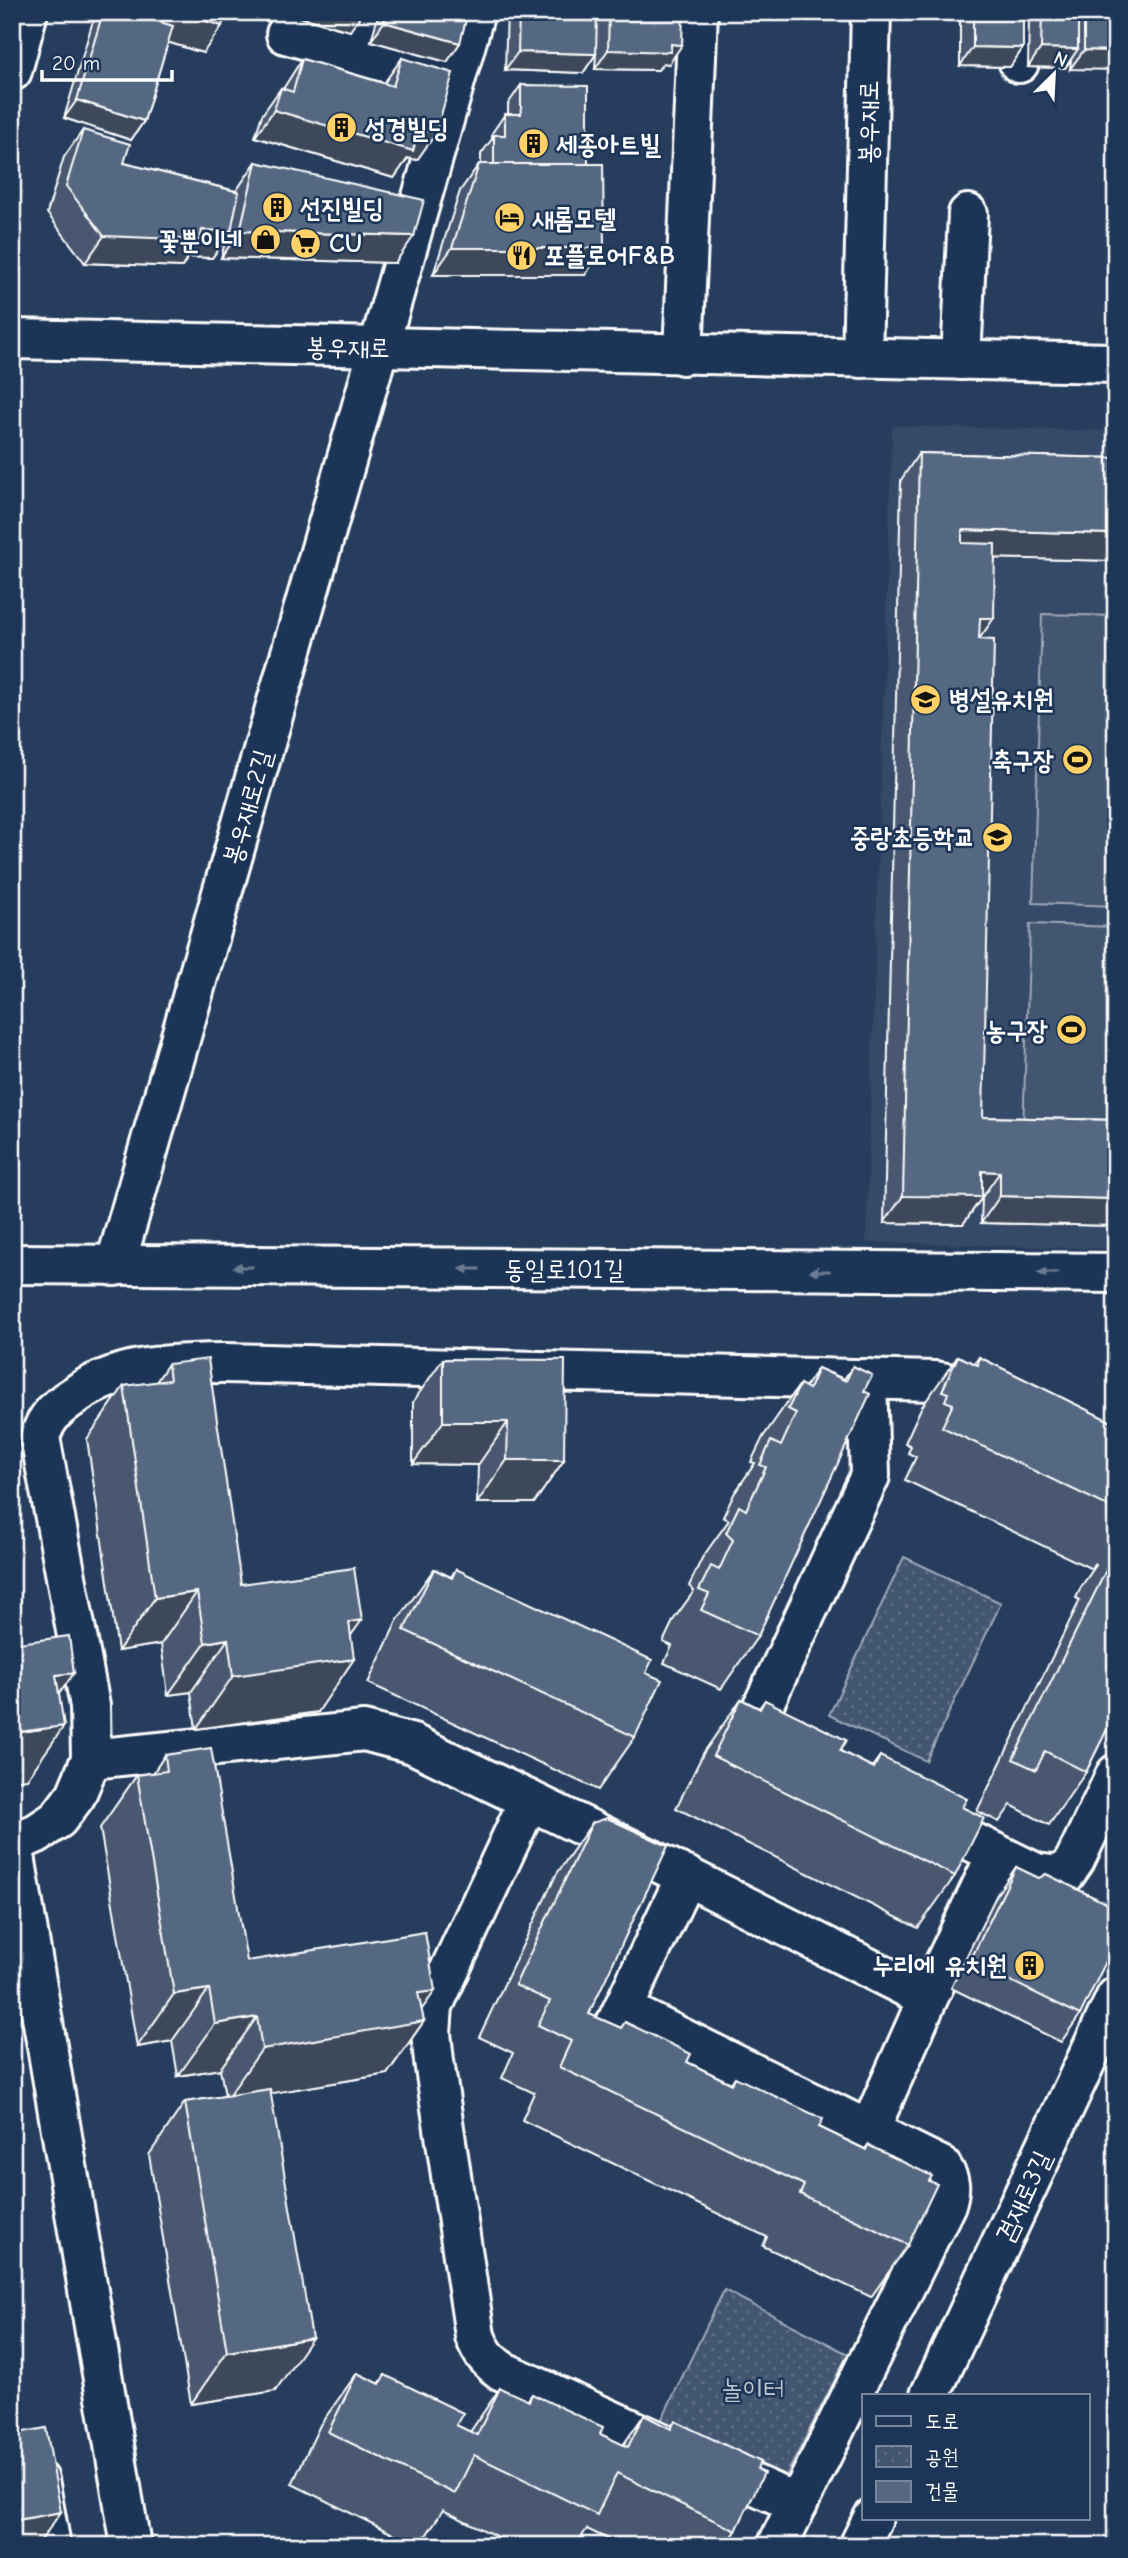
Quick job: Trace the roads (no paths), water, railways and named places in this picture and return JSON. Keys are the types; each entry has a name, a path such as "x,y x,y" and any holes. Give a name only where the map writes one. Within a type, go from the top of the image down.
{"street":[{"path":"12,71 28,12"},
{"path":"354,53 366,12"},
{"name":"봉우재로2길","path":"115,1266 475,12"},
{"path":"683,355 698,12"},
{"name":"봉우재로","path":"862,358 871,12"},
{"path":"1019,63 1021,12"},
{"path":"286,34 456,82"},
{"path":"961,360 968,214"},
{"name":"봉우재로","path":"12,339 1116,363"},
{"name":"동일로101길","path":"12,1264 1116,1273"},
{"path":"131,2546 13,1844 58,1819 76,1795 91,1759 90,1706 40,1437 43,1426 55,1409 87,1386 121,1373 166,1364 226,1363 935,1381 982,1389 1018,1406"},
{"path":"804,1759 768,1742 761,1732 759,1720 761,1710 870,1476 867,1379"},
{"path":"91,1759 364,1731 413,1744 686,1876 928,1998"},
{"path":"901,1806 1036,1873 1066,1873 1075,1860 1116,1774"},
{"path":"529,1800 433,2006 431,2033 434,2061 475,2336 480,2351 490,2363 502,2371 798,2504"},
{"path":"869,2130 997,1853"},
{"path":"686,1876 615,2026 869,2130 941,2166 948,2177 950,2190 946,2204 777,2546"},
{"name":"겸재로3길","path":"930,2394 1116,1997"},
{"path":"39,2480 51,2546"},
{"path":"859,2546 872,2520"}],"place":[{"name":"성경빌딩","path":"342,128"},
{"name":"세종아트빌","path":"533,144"},
{"name":"선진빌딩","path":"277,208"},
{"name":"새롬모텔","path":"509,218"},
{"name":"꽃뿐이네","path":"265,240"},
{"name":"CU","path":"306,243"},
{"name":"포플로어F&B","path":"521,255"},
{"name":"병설유치원","path":"926,699"},
{"name":"축구장","path":"1077,760"},
{"name":"중랑초등학교","path":"998,837"},
{"name":"농구장","path":"1071,1030"},
{"name":"누리에 유치원","path":"1030,1965"}],"park label":[{"name":"놀이터","path":"753,2389"}]}
